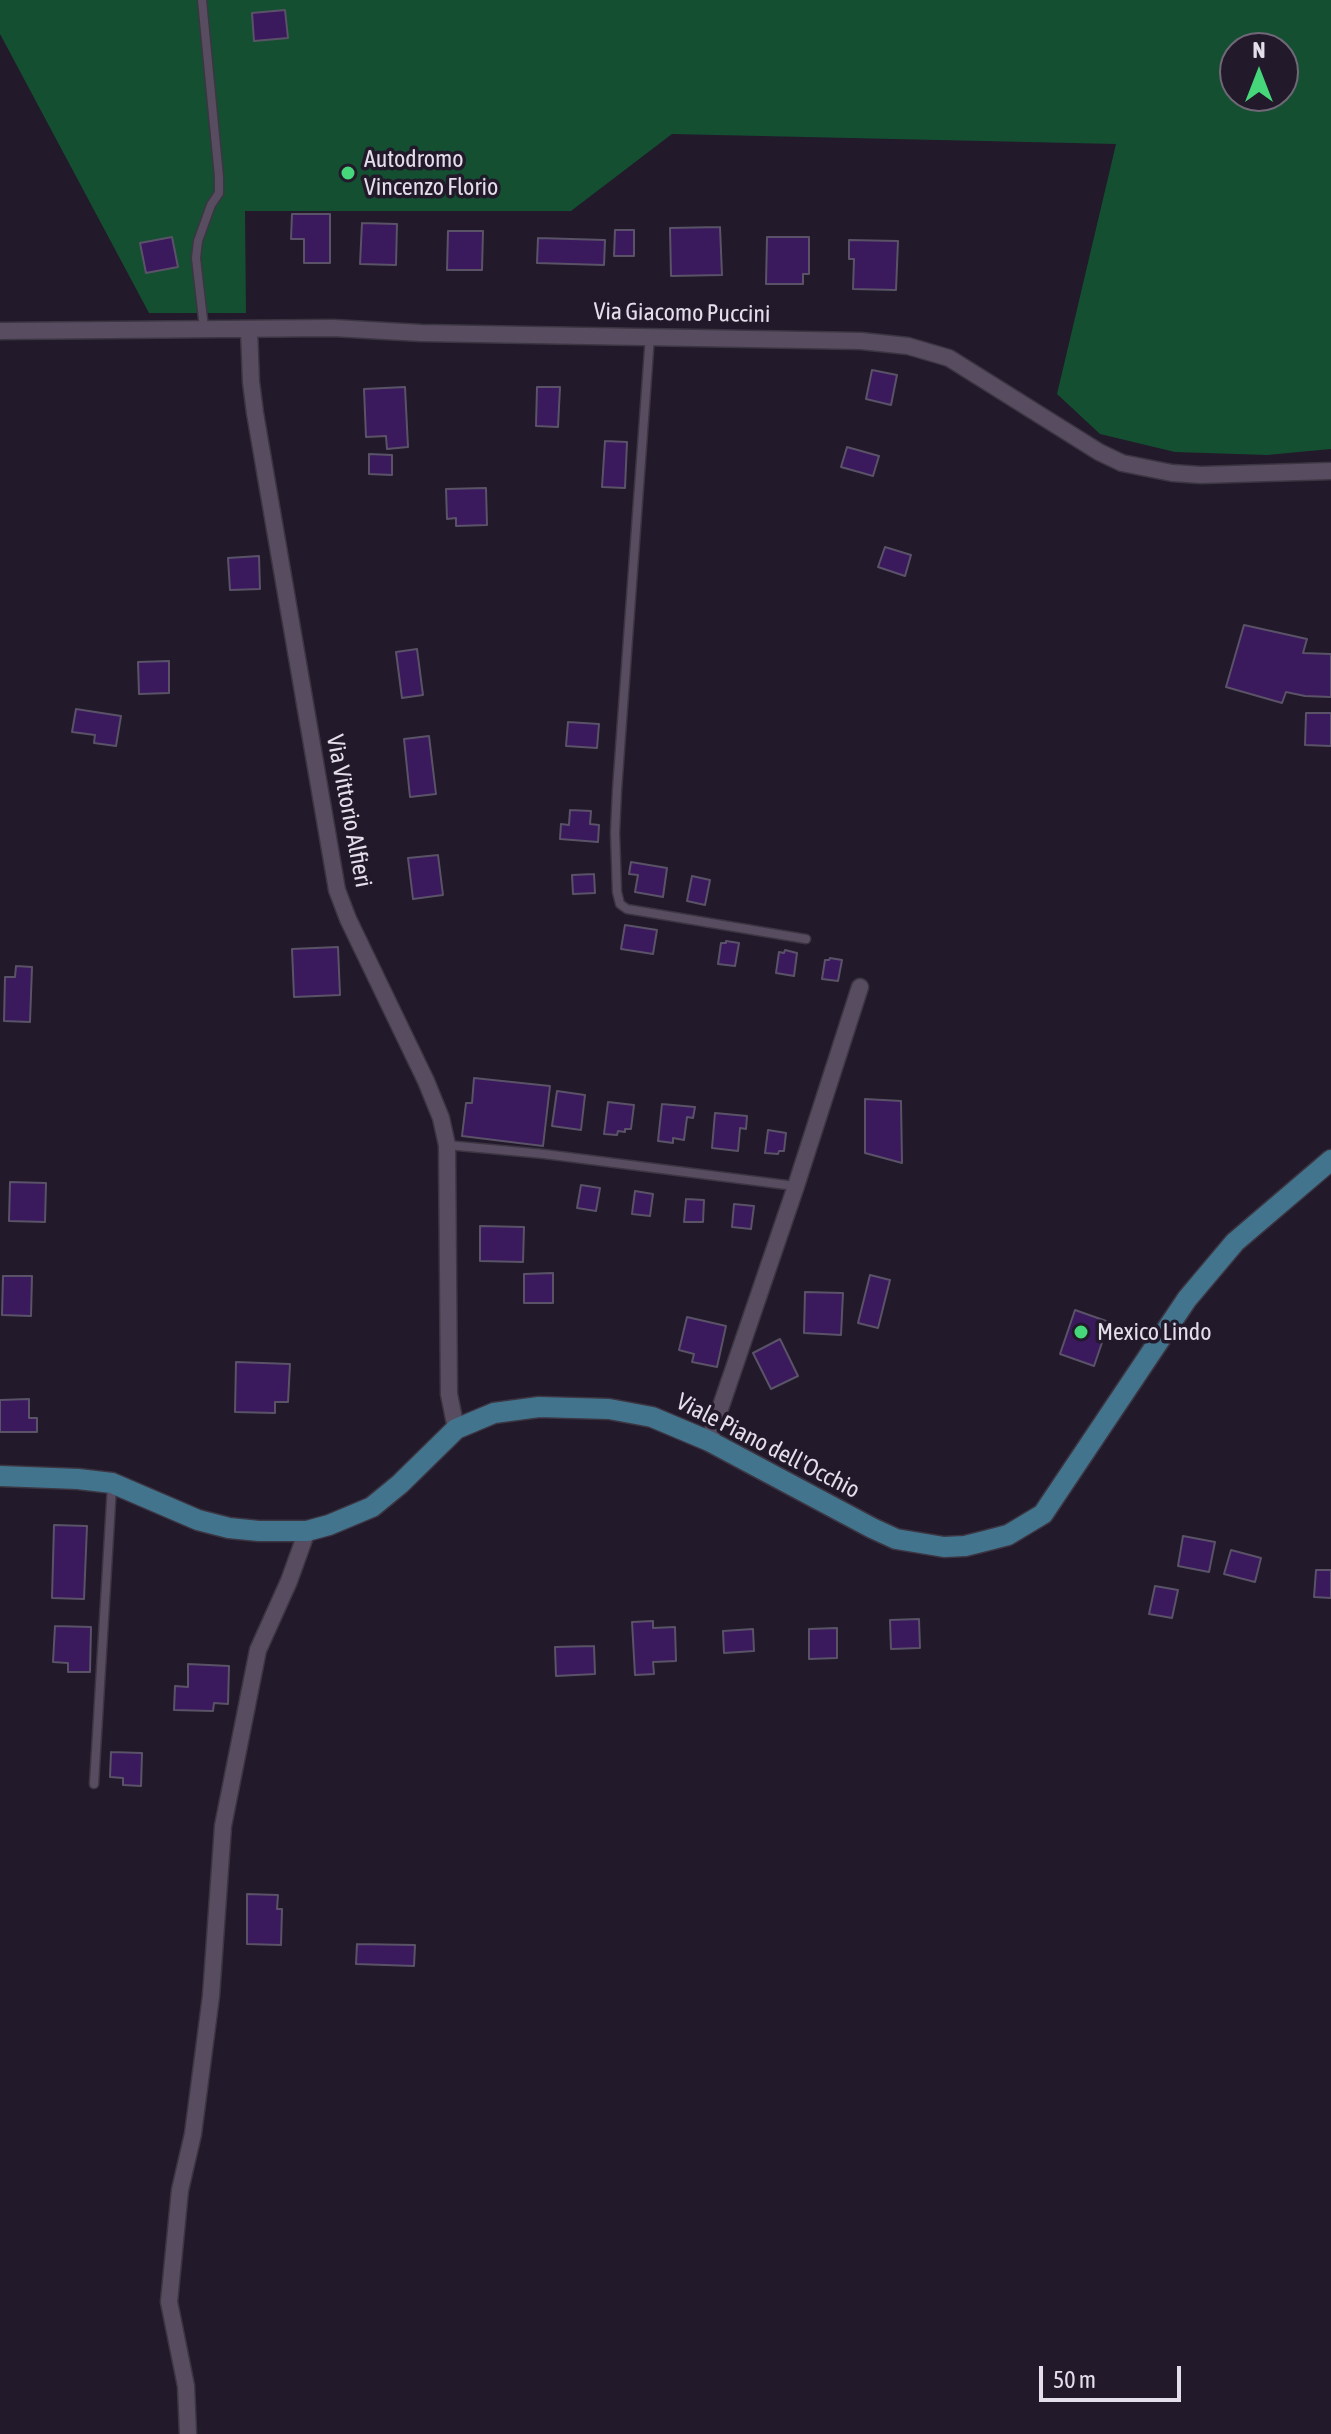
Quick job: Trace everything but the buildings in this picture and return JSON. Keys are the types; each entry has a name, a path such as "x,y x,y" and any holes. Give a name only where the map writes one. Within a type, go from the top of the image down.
{"main road":[{"name":"Viale Piano dell'Occhio","path":"0,1476 112,1483 198,1520 229,1528 307,1531 372,1507 456,1429 494,1413 539,1407 609,1409 652,1417 709,1441 896,1539 944,1547 965,1546 1008,1535 1043,1514 1187,1299 1235,1242 1331,1160"}],"street":[{"name":"Via Giacomo Puccini","path":"0,331 333,328 421,333 818,339 908,346 949,358 1099,452 1122,463 1201,475 1331,471"},
{"name":"Via Vittorio Alfieri","path":"249,329 255,413 337,890 426,1081 441,1118 447,1145 449,1394 456,1429"},
{"path":"709,1441 860,987"},
{"path":"188,2434 186,2386 169,2302 180,2190 193,2134 211,1996 223,1826 258,1650 307,1531"}],"lane":[{"path":"202,0 219,177 219,193 206,215 196,258 204,328"},
{"path":"650,336 615,833 620,904 627,909 806,939"},
{"path":"447,1145 796,1186"},
{"path":"94,1784 112,1483"}],"green space":[{"path":"0,0 1331,0 1331,449 1267,455 1175,452 1100,434 1057,394 1116,144 672,134 571,211 245,211 246,313 149,313 0,34"}],"place":[{"name":"Autodromo Vincenzo Florio","path":"348,173"},
{"name":"Mexico Lindo","path":"1081,1332"}]}
